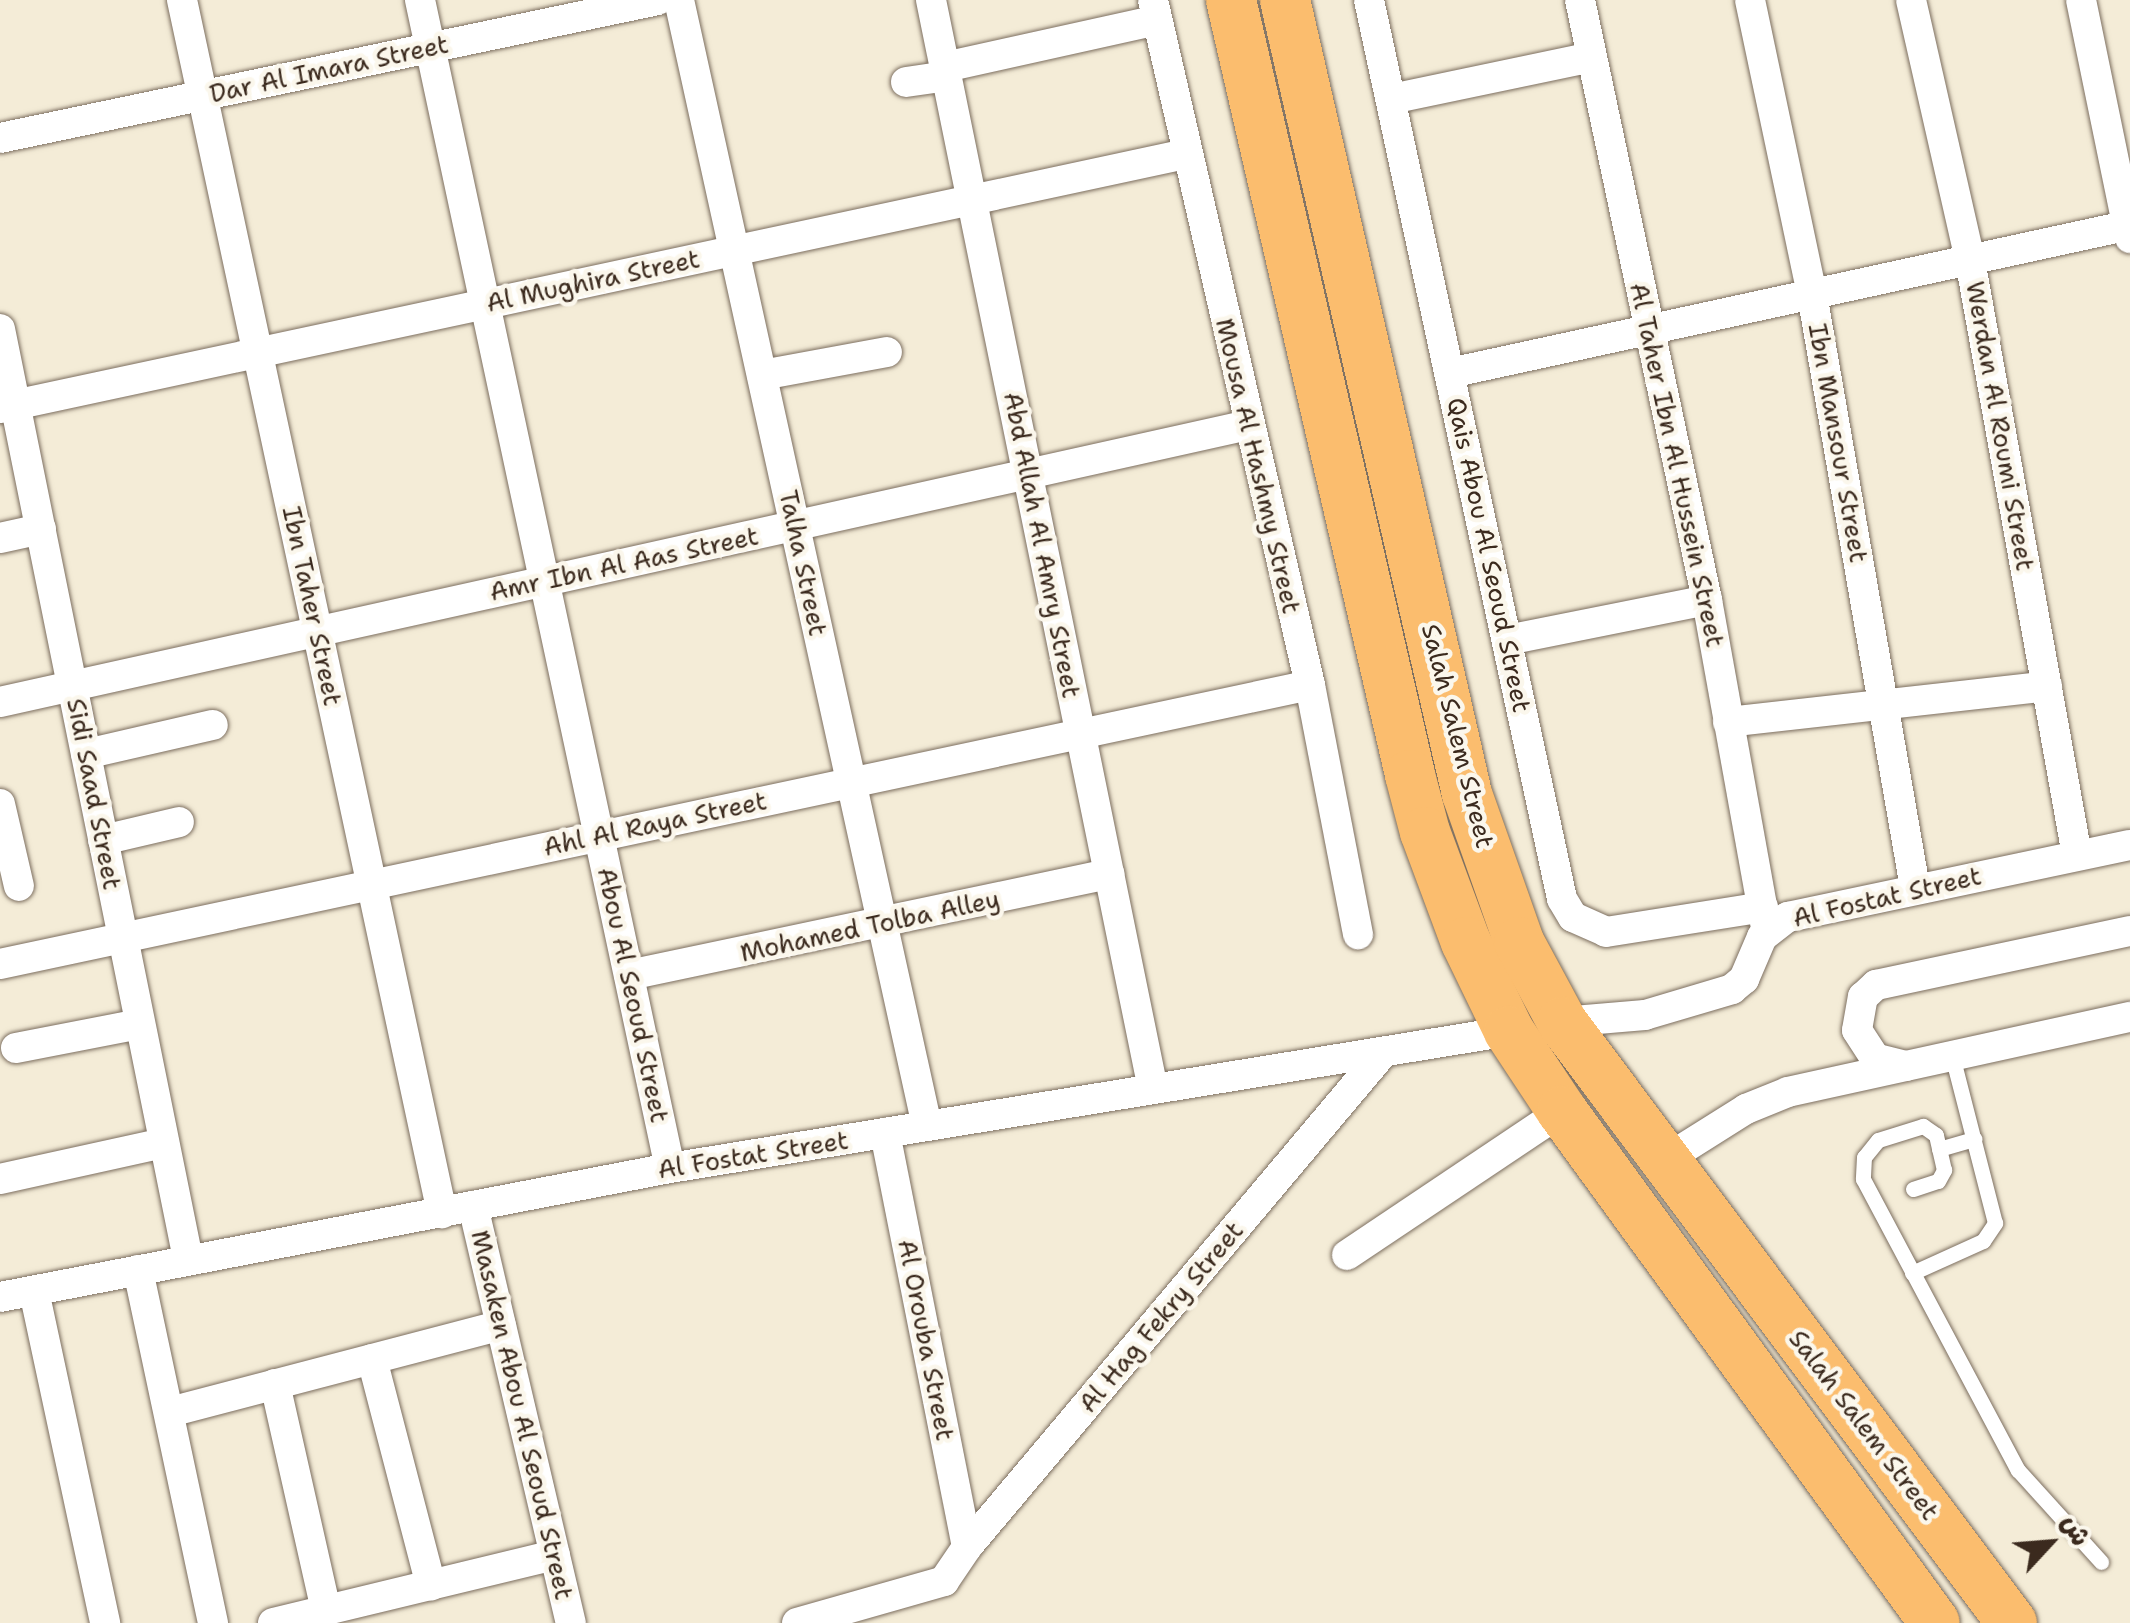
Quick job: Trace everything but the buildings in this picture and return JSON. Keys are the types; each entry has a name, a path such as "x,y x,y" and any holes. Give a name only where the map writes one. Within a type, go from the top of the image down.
{"highway":[{"name":"Salah Salem Street","path":"1230,0 1425,832 1466,942 1509,1031 1562,1111 1935,1623"},
{"name":"Salah Salem Street","path":"1285,0 1468,794 1518,942 1562,1022 2012,1623"}],"street":[{"name":"Ibn Taher Street","path":"182,0 442,1212"},
{"name":"Abou Al Seoud Street","path":"420,0 670,1168"},
{"name":"Dar Al Imara Street","path":"0,138 658,0"},
{"name":"Talha Street","path":"679,0 927,1126"},
{"name":"Abd Allah Al Amry Street","path":"932,0 1153,1089"},
{"name":"Qais Abou Al Seoud Street","path":"1370,0 1562,898 1573,917 1606,932 1765,919"},
{"name":"Al Taher Ibn Al Hussein Street","path":"1580,0 1706,600 1765,919"},
{"name":"Ibn Mansour Street","path":"1750,0 1812,294 1915,888"},
{"name":"Werdan Al Roumi Street","path":"1910,0 1970,260 2078,854"},
{"path":"1450,373 1970,260 2129,230 2080,0"},
{"path":"906,82 1155,10"},
{"name":"Mousa Al Hashmy Street","path":"1155,10 1310,684 1358,934"},
{"path":"1390,99 1592,57"},
{"name":"Al Mughira Street","path":"8,407 1186,154"},
{"name":"Sidi Saad Street","path":"0,328 8,407 40,529 188,1259"},
{"path":"762,375 887,352"},
{"name":"Amr Ibn Al Aas Street","path":"0,702 1248,426"},
{"path":"0,538 40,529"},
{"path":"1507,640 1706,600"},
{"name":"Ahl Al Raya Street","path":"0,964 1310,684"},
{"path":"1728,722 2047,686"},
{"path":"86,754 213,725"},
{"path":"0,804 19,886"},
{"path":"104,840 179,822"},
{"name":"Al Fostat Street","path":"1562,1022 1645,1015 1732,988 1744,979 1765,919 2130,845"},
{"name":"Mohamed Tolba Alley","path":"629,975 1110,874"},
{"path":"1907,1066 1875,1058 1863,1046 1857,1030 1857,1013 1876,985 2130,930"},
{"path":"1664,1160 1767,1099 2130,1017"},
{"path":"16,1048 140,1024"},
{"name":"Al Fostat Street","path":"0,1297 670,1168 1382,1055 1509,1031"},
{"name":"Al Hag Fekry Street","path":"796,1623 944,1581 967,1547 1382,1055"},
{"path":"1347,1255 1562,1111"},
{"name":"Al Orouba Street","path":"885,1133 967,1547"},
{"path":"0,1178 164,1142"},
{"name":"Masaken Abou Al Seoud Street","path":"472,1206 571,1623"},
{"path":"138,1270 213,1623"},
{"path":"34,1291 105,1623"},
{"path":"170,1412 500,1325"},
{"path":"372,1359 431,1585"},
{"path":"275,1384 326,1610"},
{"path":"273,1623 555,1555"}],"lane":[{"path":"1912,1274 1983,1241 1992,1232 1995,1214 1952,1056"},
{"path":"1913,1189 1933,1184 1942,1176 1933,1131 1918,1126 1878,1140 1870,1147 1862,1168 1863,1180 2018,1470 2101,1562"},
{"path":"1939,1148 1975,1140"}]}
